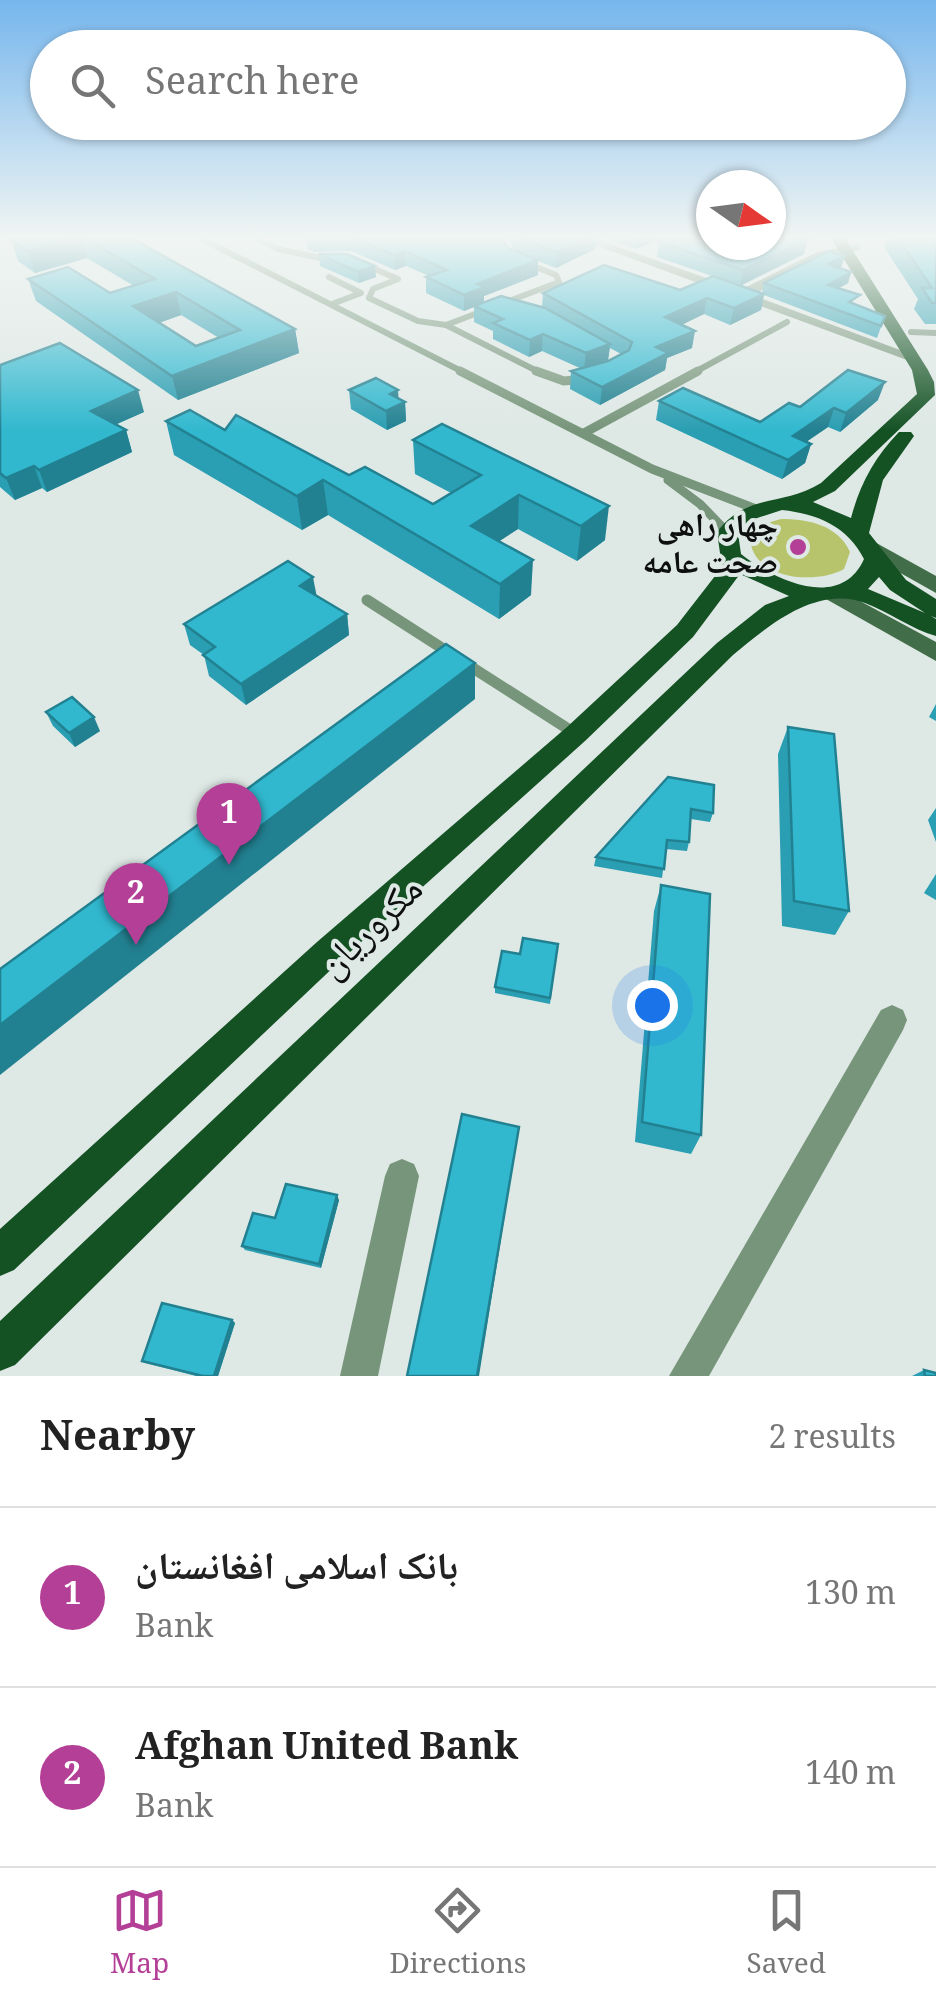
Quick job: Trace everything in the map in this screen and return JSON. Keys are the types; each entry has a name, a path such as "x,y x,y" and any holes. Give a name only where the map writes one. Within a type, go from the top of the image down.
{"main road":[{"path":"884,302 926,369"},
{"path":"0,1256 328,952 576,734 685,631 716,595 732,567 729,544 742,514 814,496 828,487 926,395 926,369 911,332 890,302"},
{"path":"834,593 862,583 872,572 863,501 880,464 936,402"},
{"path":"765,507 820,511 868,546 936,586"},
{"path":"729,544 746,571 767,584 794,592 871,597 936,628"},
{"path":"868,546 898,586 936,610"},
{"path":"834,593 936,652"},
{"name":"مکروریان","path":"0,1350 725,648 773,610 793,600 834,593"}],"street":[{"path":"756,302 926,369"},
{"path":"688,1376 892,1020"},
{"path":"359,1376 402,1176"}],"lane":[{"path":"328,302 652,469 700,504 729,544"},
{"path":"332,304 337,302"},
{"path":"379,302 418,320 446,325 549,377 576,382 598,373"},
{"path":"446,325 505,302"},
{"path":"500,304 519,308"},
{"path":"584,433 787,322"},
{"path":"911,332 936,333"},
{"path":"652,469 765,507"},
{"path":"368,600 576,734"}],"green space":[{"path":"781,519 812,522 838,535 850,552 844,569 802,577 773,570 761,562 750,537 760,525"}],"building":[{"path":"62,302 145,302 133,306 196,346 240,330 193,302 247,302 295,329 172,376"},
{"path":"484,302 524,302 545,308 610,344 586,353 543,334 530,340 493,323 503,319 474,306"},
{"path":"560,302 698,302 665,317 695,331 656,347 668,353 602,387 571,371 608,361 629,350 632,342"},
{"path":"718,302 746,302 734,308"},
{"path":"816,302 850,302 885,316 881,326"},
{"path":"60,343 138,390 91,411 126,430 39,470 34,466 6,478 0,473 0,365"},
{"path":"848,370 885,382 846,413 834,408 793,436 811,444 788,460 659,401 683,388 760,422 789,403 800,407"},
{"path":"376,378 398,390 390,394 405,402 386,411 349,390"},
{"path":"190,410 225,430 236,415 349,475 365,467 433,504 481,475 413,440 442,424 609,506 581,526 519,495 471,526 533,560 500,584 323,480 297,496 166,421"},
{"path":"288,561 313,577 300,586 347,614 241,684 203,655 215,647 184,624"},
{"path":"446,644 475,663 0,1025 0,969"},
{"path":"72,697 94,717 69,733 46,712"},
{"path":"788,727 834,734 849,911 794,901"},
{"path":"668,777 714,785 713,813 691,809 689,842 667,840 664,869 596,857"},
{"path":"661,885 710,894 701,1135 642,1122"},
{"path":"523,938 558,944 550,998 495,987 502,951 520,954"},
{"path":"462,1114 519,1127 477,1376 407,1376"},
{"path":"286,1184 337,1195 319,1264 242,1246 253,1213 275,1218"},
{"path":"162,1303 232,1320 214,1376 142,1361"}],"place":[{"name":"چهار راهی صحت عامه","path":"798,547"},
{"name":"بانک اسلامی افغانستان","path":"229,865"},
{"name":"Afghan United Bank","path":"136,945"}]}
